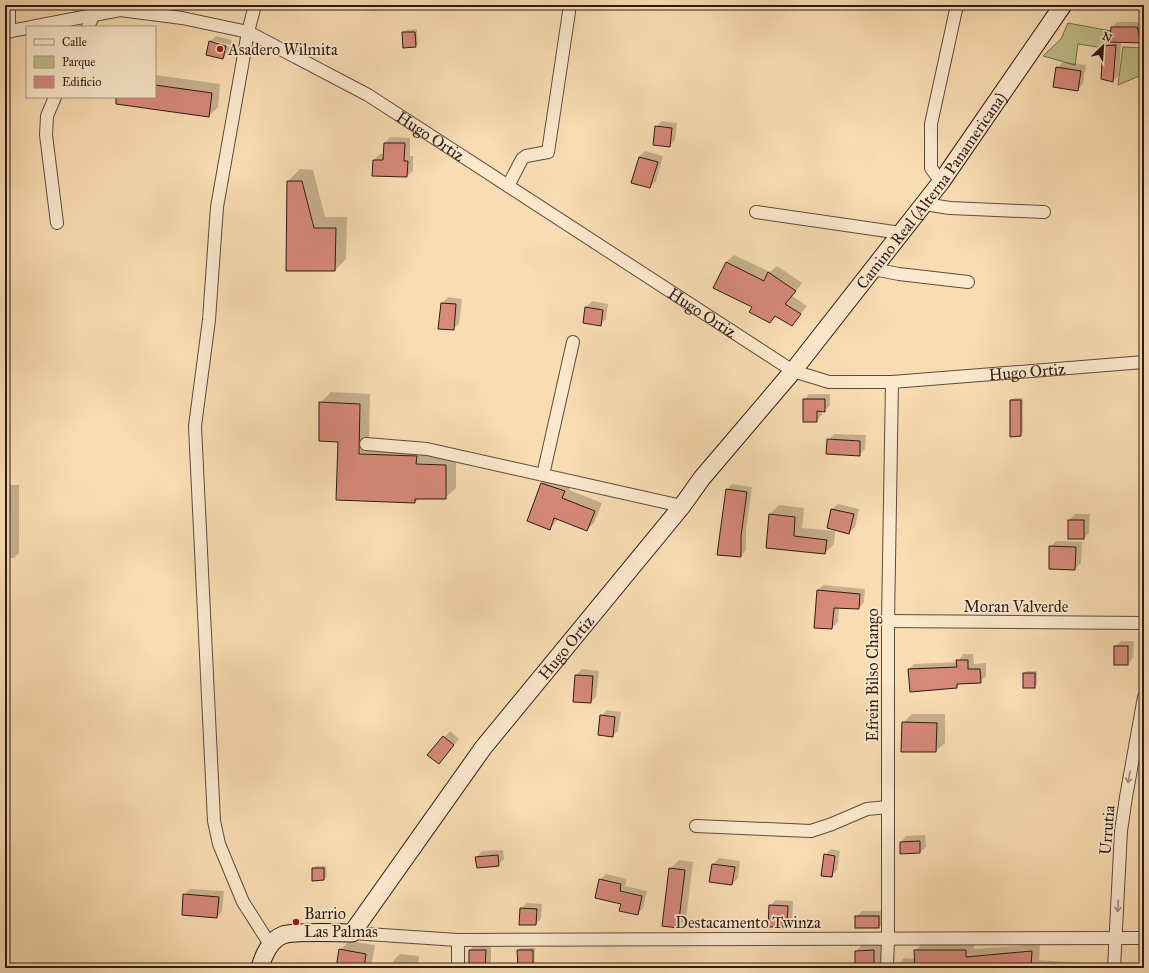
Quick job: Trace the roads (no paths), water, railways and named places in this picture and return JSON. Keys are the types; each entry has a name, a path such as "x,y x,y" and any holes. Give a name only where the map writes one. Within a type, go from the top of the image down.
{"street":[{"path":"9,5 7,32 26,28"},
{"path":"255,5 248,32 217,207 209,320 195,426 214,821 219,844 243,902 271,946"},
{"path":"941,182 931,168 931,124 958,5"},
{"name":"Camino Real (Alterna Panamericana)","path":"792,371 941,182 1063,5"},
{"name":"Hugo Ortiz","path":"36,26 120,10 182,18 248,32 368,95 792,371 829,382 892,382 1144,362"},
{"path":"508,186 522,159 526,156 548,152 569,12"},
{"path":"88,26 94,14"},
{"path":"55,98 47,116 46,135 57,223"},
{"path":"924,204 950,208 1044,212"},
{"path":"756,212 901,233"},
{"path":"873,269 899,274 968,282"},
{"path":"543,475 573,342"},
{"name":"Hugo Ortiz","path":"352,933 483,748 682,506 702,478 792,371"},
{"name":"Efrein Bilso Chango","path":"886,968 888,938 888,620 892,382"},
{"path":"366,444 427,449 682,506"},
{"name":"Moran Valverde","path":"888,620 1144,622"},
{"name":"Urrutia","path":"1114,968 1121,831 1144,697"},
{"path":"696,826 811,831 867,810 888,807"},
{"path":"260,968 265,954 271,946 284,935 352,933"},
{"name":"Destacamento Twinza","path":"352,933 458,940 1144,938"},
{"path":"458,940 458,968"}],"place":[{"name":"Asadero Wilmita","path":"220,49"},
{"name":"Barrio Las Palmas","path":"296,922"}]}
